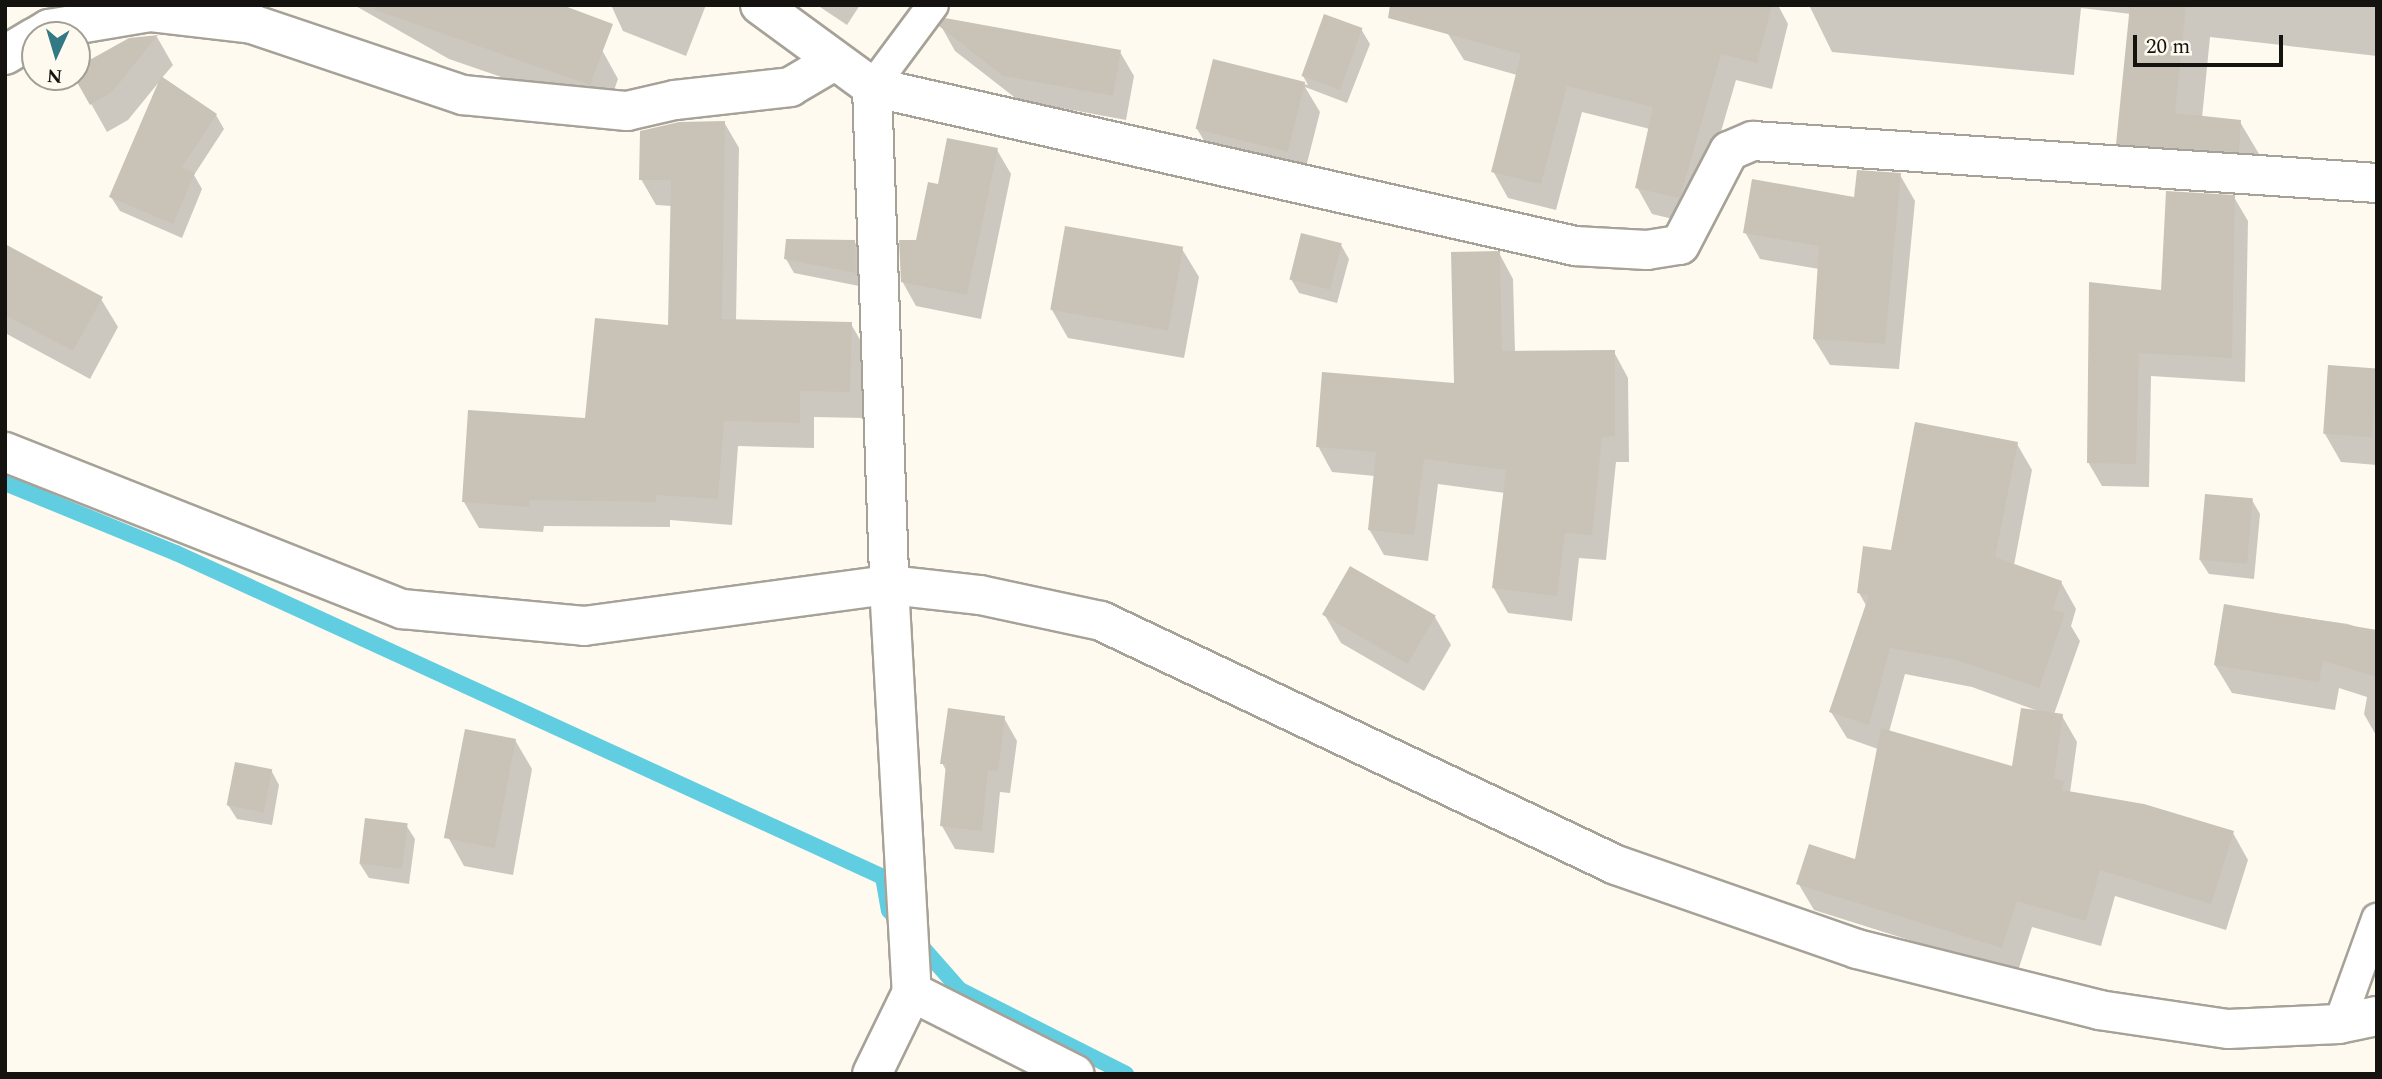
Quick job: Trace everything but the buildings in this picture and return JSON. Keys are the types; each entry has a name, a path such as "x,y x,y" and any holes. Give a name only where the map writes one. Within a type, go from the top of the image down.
{"street":[{"path":"760,5 872,87 1575,246 1647,250 1680,245 1729,151 1753,141 2377,183"},
{"path":"91,22 149,12 252,24 463,95 627,111 675,100 790,87 834,61"},
{"path":"5,55 21,46"},
{"path":"872,87 889,585 912,992 872,1074"},
{"path":"5,452 402,609 584,626 889,585 980,595 1101,621 1616,865 1857,949 2099,1010 2228,1029 2339,1024 2377,1016"},
{"path":"912,992 1074,1074"}],"lane":[{"path":"872,87 933,5"},
{"path":"2339,1024 2377,919"}],"waterway":[{"path":"5,483 176,553 883,877 889,910 898,921"},
{"path":"916,940 960,990 1126,1074"}]}
